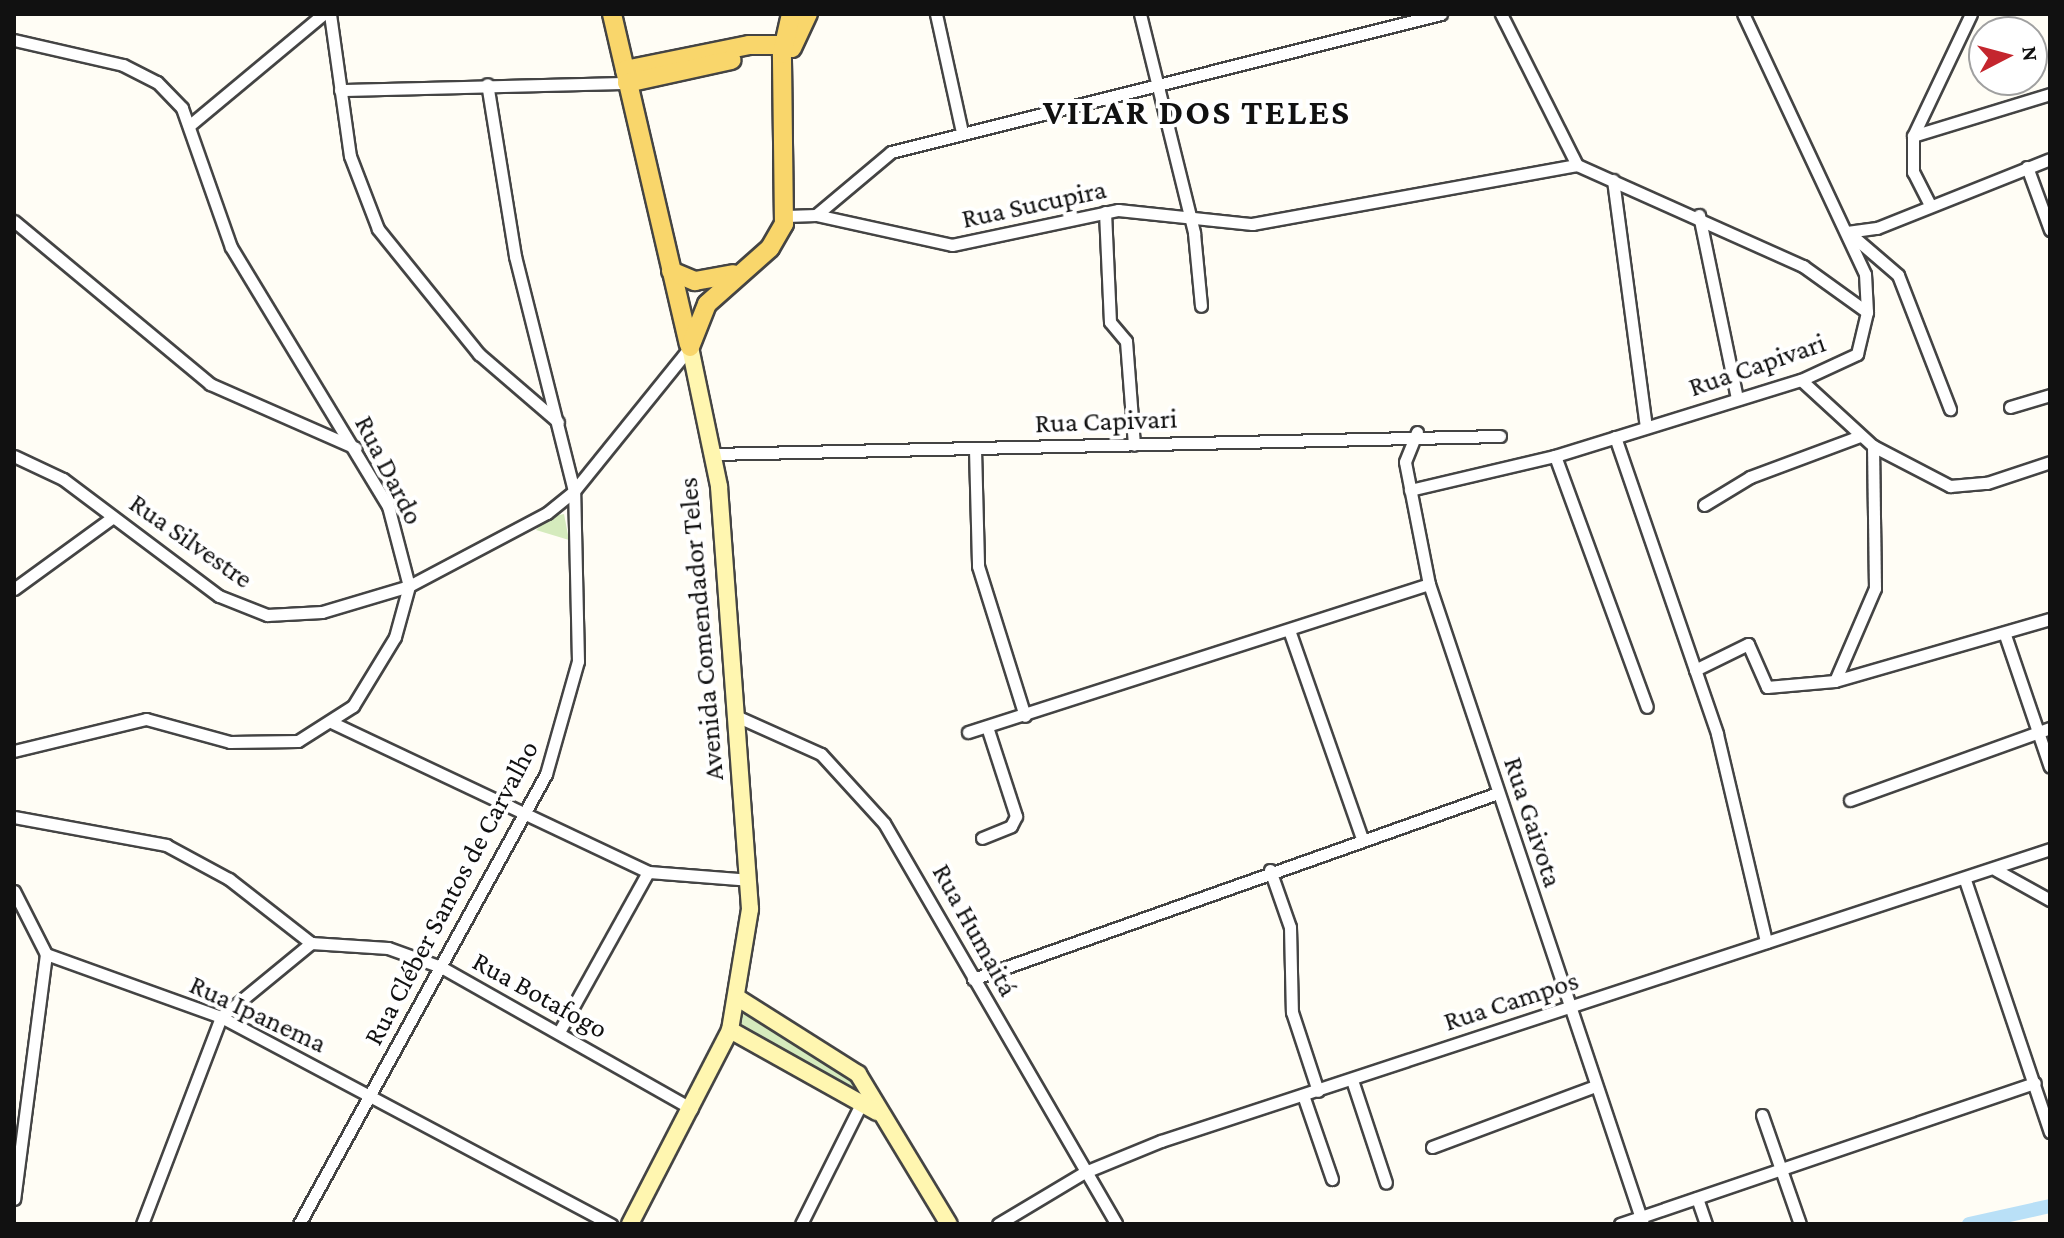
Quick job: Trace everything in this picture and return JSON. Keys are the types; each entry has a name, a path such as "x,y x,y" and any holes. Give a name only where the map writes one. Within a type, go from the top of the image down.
{"main road":[{"name":"Avenida Comendador Teles","path":"612,14 622,77 690,347 713,454 749,880 738,998 730,1030 692,1109 630,1224"},
{"path":"690,347 699,317 733,274 770,248 786,216 787,53 791,14"},
{"path":"787,53 808,14"},
{"path":"622,77 787,53"},
{"path":"671,271 695,281 733,274"},
{"path":"738,998 834,1053 949,1224"},
{"path":"730,1030 868,1102"}],"street":[{"path":"190,125 323,14"},
{"path":"330,14 353,169 378,229 479,354 558,422"},
{"path":"936,14 962,132"},
{"path":"1140,14 1188,214 1201,306"},
{"path":"816,215 879,159 962,132 1159,86 1441,14"},
{"path":"1501,14 1577,165 1699,215 1803,266 1867,312"},
{"name":"Rua Capivari","path":"1410,490 1555,456 1801,380 1857,354 1867,312 1865,274 1743,14"},
{"path":"1929,203 1913,172 1913,136 1971,14"},
{"name":"Rua Dardo","path":"14,40 141,72 171,94 190,125 213,203 252,289 356,448 388,506 409,586"},
{"path":"340,90 622,77"},
{"name":"Rua Cléber Santos de Carvalho","path":"305,1222 370,1095 525,812 557,743 578,661 574,491 515,256 487,84"},
{"path":"1913,136 2050,94"},
{"path":"1847,232 1877,228 1929,203 2050,159"},
{"name":"Rua Sucupira","path":"786,216 816,215 952,245 1105,212 1188,214 1252,224 1577,165"},
{"path":"2027,167 2050,230"},
{"path":"1613,180 1646,427"},
{"path":"1105,212 1110,322 1126,341 1134,445"},
{"path":"1699,215 1737,399"},
{"path":"14,221 210,384 356,448"},
{"path":"1847,232 1898,275 1950,409"},
{"name":"Rua Silvestre","path":"14,456 63,479 219,596 267,615 322,612 409,586 515,533 574,491 690,347"},
{"path":"1801,380 1873,446 1950,486 1987,483 2050,462"},
{"path":"2010,407 2050,395"},
{"name":"Rua Capivari","path":"713,454 1134,445 1417,432 1500,436"},
{"name":"Rua Gaivota","path":"1417,432 1405,462 1429,584 1642,1220"},
{"path":"1704,505 1750,477 1860,436"},
{"path":"1615,437 1732,784 1766,942"},
{"path":"1835,681 1875,588 1873,446"},
{"path":"975,449 978,566 1025,716"},
{"path":"1555,456 1647,707"},
{"path":"14,589 113,517"},
{"path":"968,732 1429,584"},
{"path":"14,751 146,719 255,745 298,741 333,723 378,670 409,586"},
{"path":"1695,670 1748,644 1767,687 1835,681 2005,635 2050,619"},
{"path":"1289,630 1362,839"},
{"path":"2005,635 2044,730 2050,767"},
{"name":"Rua Humaitá","path":"736,716 821,754 862,793 920,879 973,979 1116,1224"},
{"path":"333,723 648,872 749,880"},
{"path":"982,838 1011,826 1016,816 987,727"},
{"path":"1850,800 2044,730"},
{"path":"973,979 1270,870 1498,793"},
{"path":"14,817 166,845 229,879 311,943 221,1017 142,1224"},
{"name":"Rua Campos","path":"998,1224 1085,1172 1303,1095 1766,942 1996,870 2050,849"},
{"path":"1270,870 1290,927 1292,1012 1318,1091"},
{"path":"1996,870 2050,900"},
{"path":"559,1032 648,872"},
{"path":"1965,880 2050,1132"},
{"path":"14,891 46,954 14,1199"},
{"name":"Rua Botafogo","path":"311,943 388,948 441,967 692,1109"},
{"name":"Rua Ipanema","path":"46,954 221,1017 611,1224"},
{"path":"1352,1080 1386,1183"},
{"path":"1620,1224 1642,1220 1697,1198 1781,1172 2035,1083"},
{"path":"1432,1147 1595,1086"},
{"path":"1303,1095 1332,1179"},
{"path":"801,1224 868,1102"},
{"path":"1762,1115 1800,1224"},
{"path":"1697,1198 1706,1224"}],"green space":[{"path":"564,514 569,540 536,530 549,517"},
{"path":"742,1008 856,1081 854,1090 734,1038"}],"waterway":[{"path":"1969,1224 2050,1206"}],"district":[{"name":"VILAR DOS TELES","path":"1197,113"}]}
